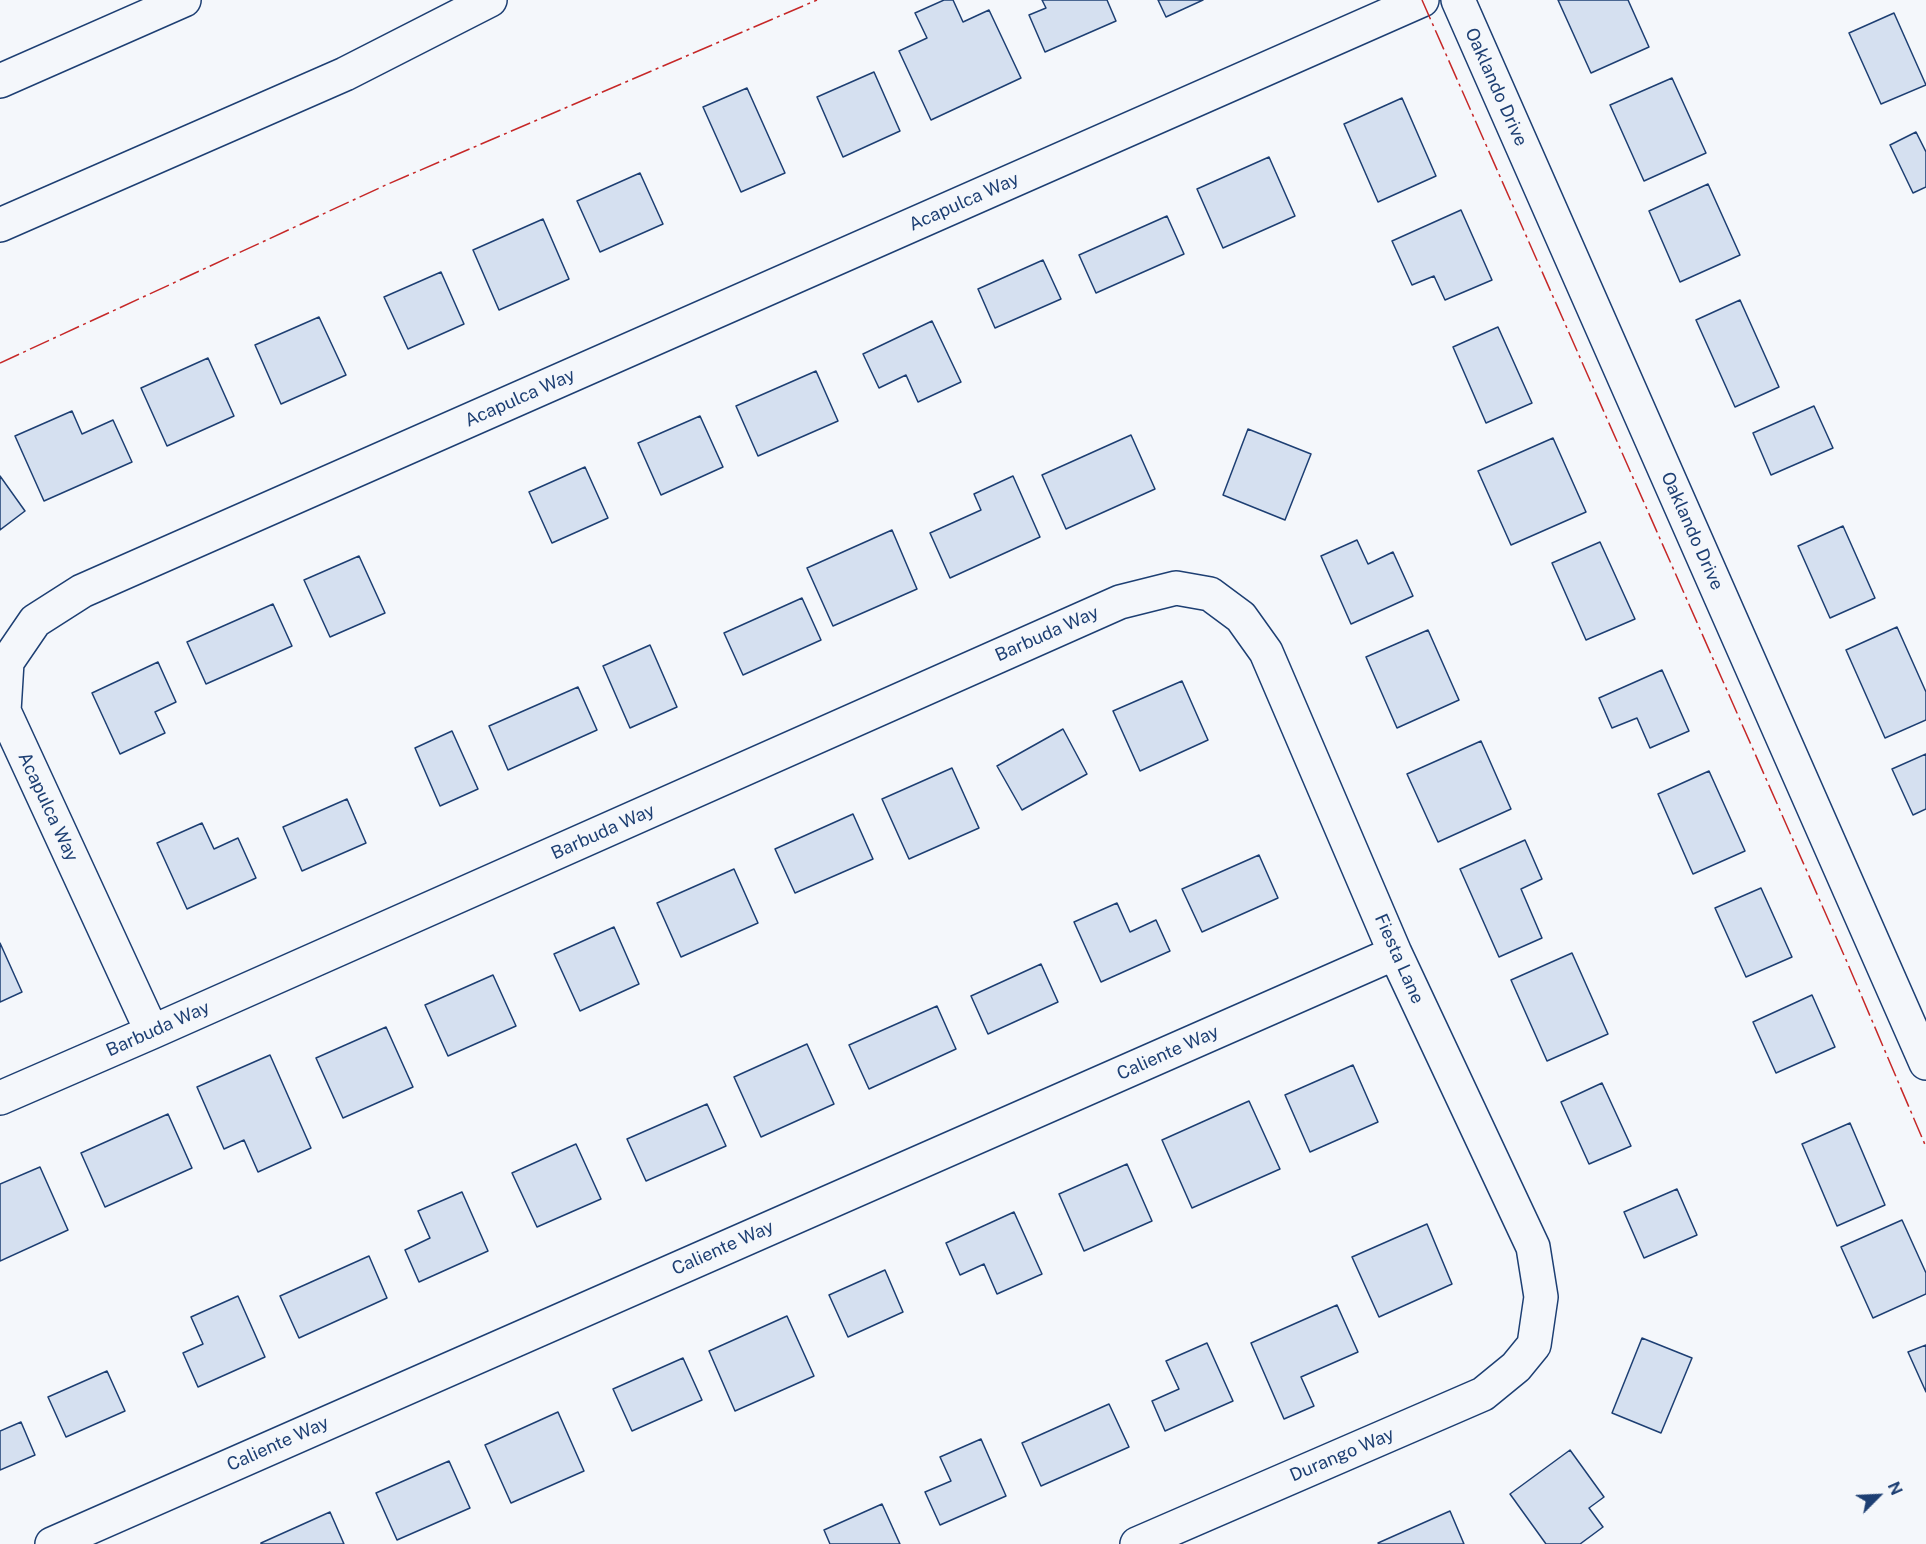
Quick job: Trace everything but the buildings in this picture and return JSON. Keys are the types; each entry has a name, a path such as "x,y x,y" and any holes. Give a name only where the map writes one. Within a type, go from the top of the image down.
{"street":[{"path":"0,81 184,0"},
{"path":"0,225 345,74 490,0"},
{"name":"Acapulca Way","path":"152,1032 4,711 7,662 35,621 82,591 1422,0"},
{"name":"Oaklando Drive","path":"1458,0 1926,1063"},
{"name":"Barbuda Way","path":"0,1098 1120,602 1176,588 1210,594"},
{"name":"Fiesta Lane","path":"1210,594 1241,617 1266,652 1395,953 1533,1247 1541,1297 1534,1345"},
{"name":"Caliente Way","path":"52,1544 1395,953"},
{"name":"Durango Way","path":"1137,1544 1484,1394 1516,1367 1534,1345"}],"power":[{"path":"0,363 388,184 817,0"},
{"path":"1422,0 1847,962 1926,1147"}]}
